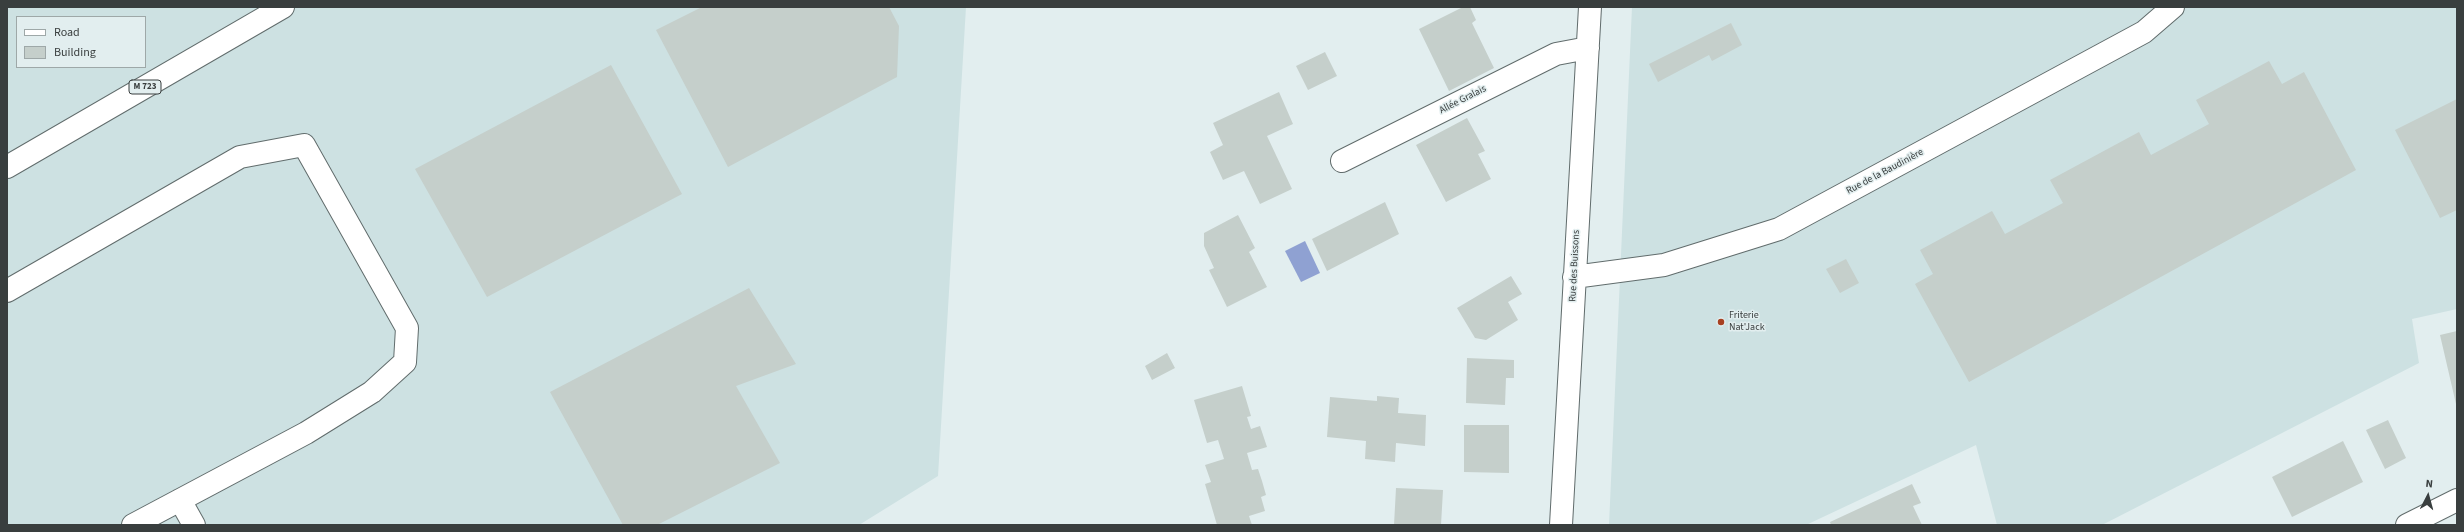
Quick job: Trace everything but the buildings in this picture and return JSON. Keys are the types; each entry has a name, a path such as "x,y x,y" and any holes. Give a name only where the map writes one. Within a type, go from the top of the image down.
{"street":[{"name":"M 723","path":"7,167 283,7"},
{"name":"Rue des Buissons","path":"1561,525 1590,7"},
{"name":"Rue de la Baudinière","path":"1574,277 1664,265 1779,229 2144,32 2173,7"},
{"name":"Allée Gralais","path":"1342,161 1556,54 1588,48"},
{"path":"7,291 240,157 304,145 407,328 405,362 372,392 306,433 133,525"},
{"path":"180,500 194,525"},
{"path":"2407,525 2457,500"}],"shaded area":[{"path":"7,7 966,7 938,476 859,525 7,525"},
{"path":"1632,7 2457,7 2457,309 2412,319 2419,363 2102,525 1997,525 1976,445 1806,525 1609,525"}],"water":[{"path":"1305,241 1320,273 1301,282 1285,251"}],"place":[{"name":"Friterie Nat'Jack","path":"1721,322"}]}
